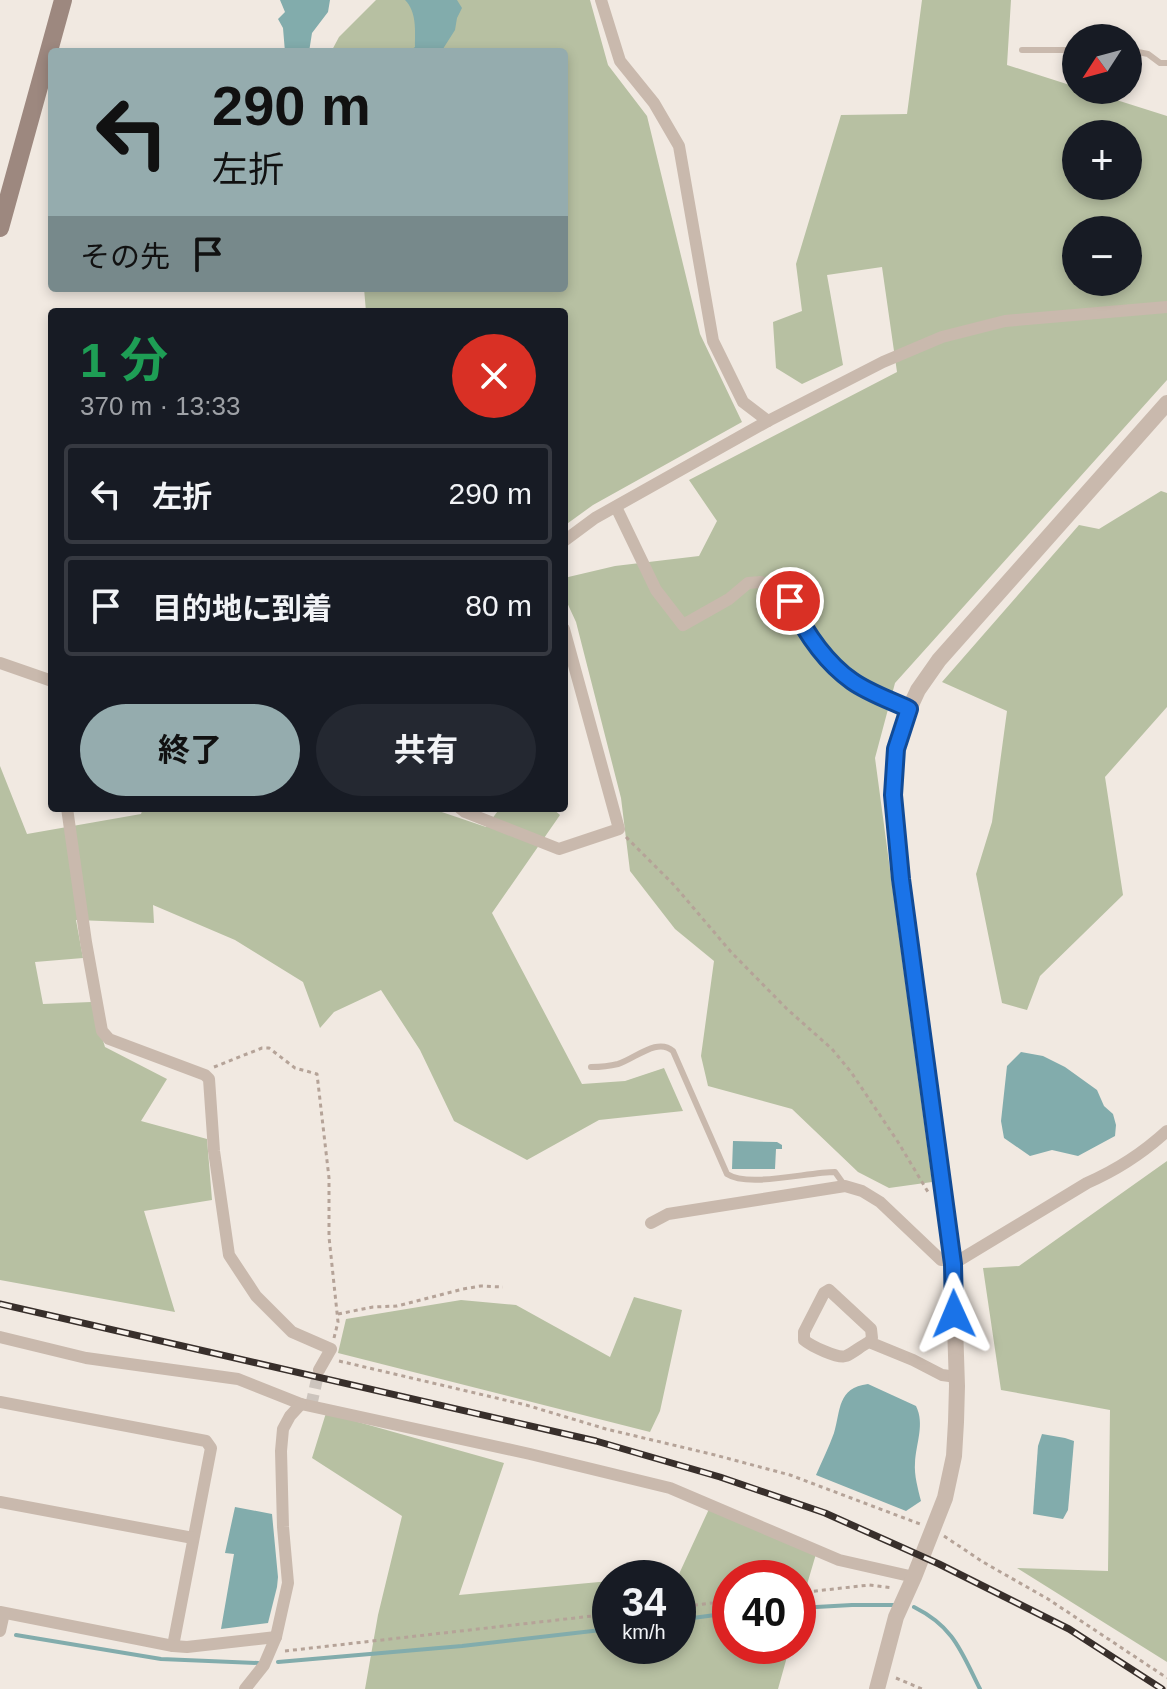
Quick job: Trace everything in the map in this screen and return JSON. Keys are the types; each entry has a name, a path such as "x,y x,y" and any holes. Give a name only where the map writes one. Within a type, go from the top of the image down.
{"main road":[{"path":"50,48 63,0"},
{"path":"0,228 48,54"}],"street":[{"path":"601,0 620,61 654,103 679,146 713,341 743,402 768,421"},
{"path":"568,538 595,518 768,421 883,362 942,337 1005,321 1167,307"},
{"path":"877,1689 896,1617 945,1498 954,1456 957,1377 952,1262 901,879 893,795 896,749 918,690 939,660 1167,403"},
{"path":"616,507 649,578 683,625 729,599 748,583 761,582 790,601 820,650 839,671 867,690 909,709"},
{"path":"465,812 559,849 619,829 568,644"},
{"path":"0,663 48,680"},
{"path":"68,812 102,1031 109,1039 209,1079 214,1151 229,1255 256,1296 292,1332 329,1353 319,1370"},
{"path":"651,1223 668,1214 845,1186 862,1191 880,1202 941,1260 952,1262 1087,1183 1110,1173 1167,1131"},
{"path":"829,1290 871,1329 869,1342 839,1357 804,1340 804,1332 824,1293 829,1290"},
{"path":"0,1337 86,1358 238,1379 301,1404 670,1488 839,1560 910,1584"},
{"path":"869,1342 942,1375 957,1377"},
{"path":"0,1402 206,1441 211,1448 173,1646"},
{"path":"245,1689 264,1665 276,1637 288,1583 281,1451 283,1429 301,1404"},
{"path":"0,1502 193,1538"},
{"path":"0,1631 2,1613 173,1646 276,1637"}],"lane":[{"path":"1022,50 1062,50"},
{"path":"1142,53 1160,63 1167,63"},
{"path":"591,1067 619,1064 658,1046 667,1046 673,1051 727,1174 735,1179 835,1172 845,1186"}],"path":[{"path":"619,829 674,885 731,952 832,1049 898,1142 930,1195"},
{"path":"205,1075 214,1067 262,1048 269,1048 295,1068 317,1074 329,1178 329,1237 338,1322 329,1353 606,1429 790,1475 932,1528 1048,1599 1167,1678"},
{"path":"337,1314 397,1306 481,1286 503,1287"},
{"path":"816,1591 910,1584"},
{"path":"270,1651 592,1616"},
{"path":"881,1671 922,1689"}],"green space":[{"path":"376,0 590,0 608,65 647,116 700,334 742,422 593,505 568,523 568,308 366,308 364,292 568,292 568,48 333,48 339,37"},
{"path":"922,0 1011,0 1007,65 1062,83 1062,104 1129,104 1167,116 1167,380 895,683 875,758 932,1182 889,1188 858,1172 792,1109 708,1086 701,1056 714,961 675,929 630,871 621,798 576,622 568,605 568,577 615,566 699,556 717,521 689,480 897,372 882,267 827,275 843,365 802,384 776,368 773,322 802,311 796,264 841,115 907,114"},
{"path":"1161,491 1167,493 1167,707 1105,777 1123,895 1040,976 1027,1010 1002,1003 976,874 992,822 1007,711 942,682 1079,525 1099,529"},
{"path":"0,766 27,834 142,812 442,812 486,827 497,812 557,812 560,815 492,913 582,1084 625,1081 664,1068 683,1111 599,1120 527,1160 454,1121 420,1050 381,990 334,1012 320,1028 303,982 235,940 153,905 154,923 76,920 83,958 35,962 43,1004 91,1002 105,1047 167,1079 141,1121 207,1139 212,1200 144,1211 175,1312 0,1280"},
{"path":"1167,1161 1167,1662 1017,1568 1108,1571 1110,1410 1001,1390 983,1268 1019,1266"},
{"path":"634,1297 682,1310 660,1411 650,1432 338,1353 346,1319 461,1300 516,1305 610,1357"},
{"path":"326,1413 504,1463 459,1595 592,1583 592,1664 696,1664 696,1560 685,1560 709,1509 816,1554 814,1560 712,1560 712,1664 785,1664 778,1689 365,1689 378,1615 402,1516 312,1458"}],"water":[{"path":"280,0 330,0 328,12 312,33 310,48 285,48 283,28 278,19 285,12"},
{"path":"405,0 457,0 462,8 455,30 444,48 414,48 415,28"},
{"path":"1021,1052 1043,1056 1065,1067 1097,1090 1104,1106 1113,1114 1115,1136 1078,1156 1052,1150 1030,1156 1004,1138 1001,1121 1007,1066"},
{"path":"733,1141 777,1142 782,1145 782,1149 776,1149 775,1169 732,1169"},
{"path":"868,1384 916,1406 919,1413 915,1468 921,1501 906,1511 816,1475 834,1433 845,1395 858,1386"},
{"path":"1042,1434 1074,1441 1068,1510 1063,1519 1033,1514 1038,1446"},
{"path":"235,1507 272,1514 277,1587 268,1623 221,1629 234,1554 225,1553"}],"waterway":[{"path":"816,1607 894,1605"},
{"path":"914,1607 939,1623 955,1641 980,1689"},
{"path":"696,1618 712,1615"},
{"path":"278,1662 592,1631"},
{"path":"16,1635 161,1659 258,1663"}],"tunnel":[{"path":"311,1406 319,1370"}],"railway":[{"path":"0,1304 596,1441 720,1477 825,1513 939,1564 1069,1629 1162,1689"}],"route":[{"path":"790,601 820,650 839,671 854,683 909,709 896,749 893,795 901,879 953,1264 954,1314"}]}
